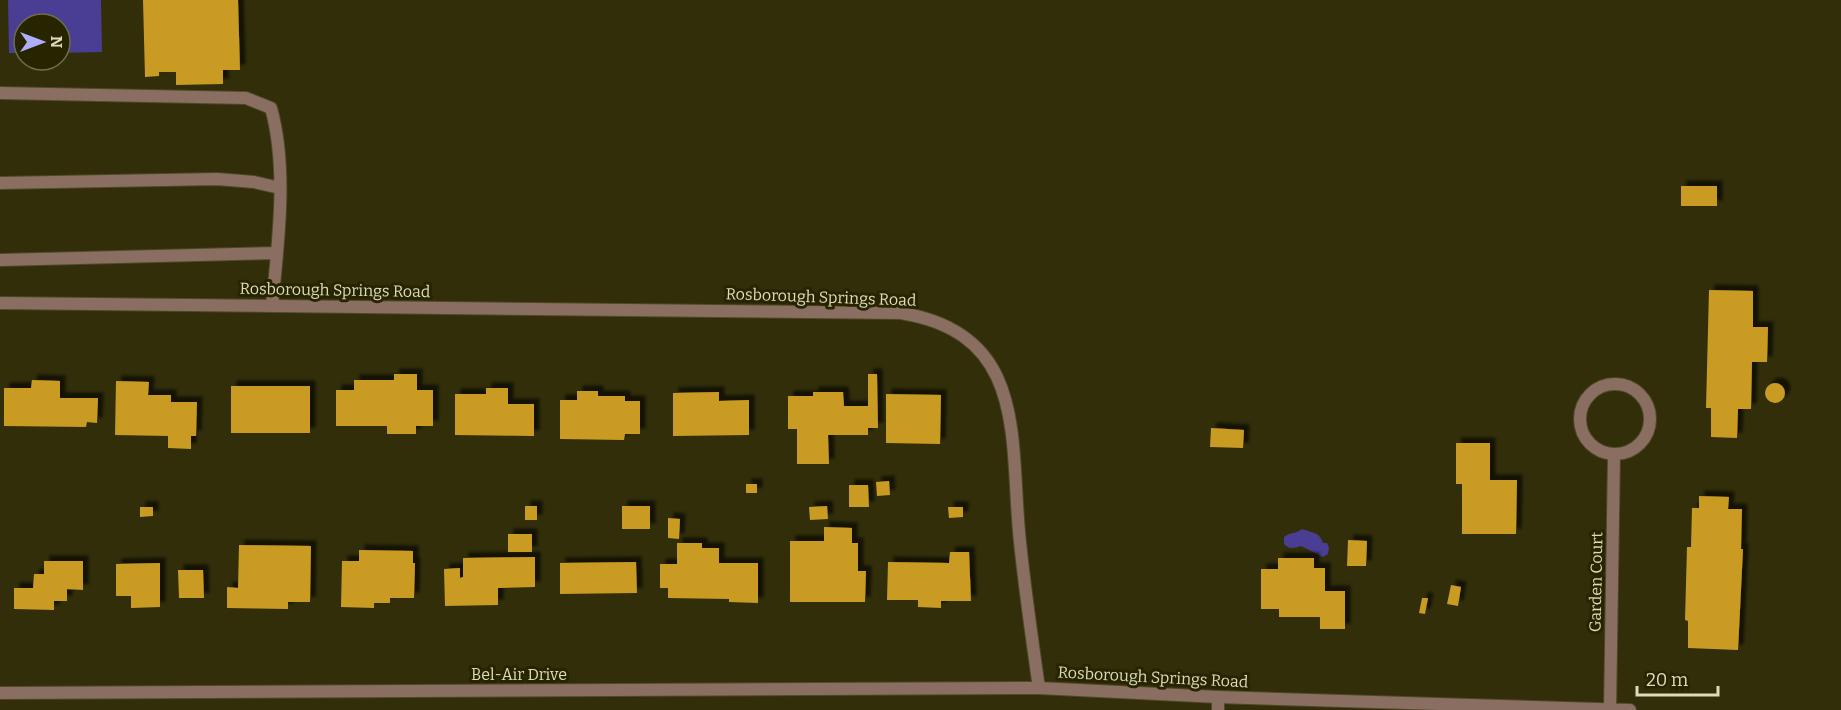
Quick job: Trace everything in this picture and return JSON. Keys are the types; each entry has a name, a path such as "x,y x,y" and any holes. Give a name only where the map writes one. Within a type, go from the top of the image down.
{"street":[{"path":"0,93 246,99 271,108 278,133 280,188 272,306"},
{"path":"0,183 217,179 254,182 280,188"},
{"path":"0,260 277,253"},
{"name":"Rosborough Springs Road","path":"0,303 901,313 924,317 947,326 982,352 994,369 1004,393 1011,418 1020,542 1039,688 1218,704 1630,710"},
{"path":"1617,383 1626,385 1641,394 1650,411 1651,422 1649,432 1636,448 1614,455 1596,449 1588,442 1580,425 1580,416 1586,399 1592,392 1600,387 1617,383"},
{"name":"Garden Court","path":"1610,710 1614,455"},
{"name":"Bel-Air Drive","path":"0,693 1039,688"}],"shaded area":[{"path":"8,0 101,0 102,52 72,53 72,12 12,12 12,53 9,53"},
{"path":"1302,529 1318,535 1323,543 1327,543 1328,554 1323,557 1301,546 1290,548 1284,544 1284,537"}],"building":[{"path":"143,0 238,0 240,70 223,70 223,84 176,85 176,72 159,72 159,76 145,77"},
{"path":"1681,186 1717,186 1717,206 1681,206"},
{"path":"1709,290 1753,291 1753,327 1768,327 1767,362 1752,362 1751,409 1738,409 1737,438 1711,437 1711,408 1706,408"},
{"path":"394,374 417,374 417,390 433,390 433,426 416,426 416,434 387,434 387,426 336,426 336,390 354,390 354,380 394,380"},
{"path":"868,374 877,374 878,428 868,428 868,435 828,435 829,464 797,464 797,429 788,429 788,396 813,396 813,392 843,392 844,406 868,406"},
{"path":"32,380 60,381 60,398 98,398 97,423 87,422 86,427 4,426 4,388 31,388"},
{"path":"116,381 149,382 148,395 171,395 171,402 197,402 196,436 191,436 191,449 168,448 168,436 115,435"},
{"path":"1771,383 1779,383 1785,389 1785,397 1779,403 1771,403 1765,397 1765,389"},
{"path":"231,386 310,386 310,433 231,433"},
{"path":"486,388 508,388 508,404 534,404 534,436 455,435 455,394 486,394"},
{"path":"577,391 598,391 598,396 625,396 625,401 640,401 640,434 625,434 624,440 560,439 560,400 577,400"},
{"path":"719,392 719,401 749,400 749,435 673,436 673,393"},
{"path":"886,394 941,395 940,444 886,443"},
{"path":"1211,428 1244,430 1243,448 1210,447"},
{"path":"1456,443 1490,443 1490,480 1517,480 1516,534 1462,534 1462,484 1456,484"},
{"path":"889,481 890,495 877,496 876,482"},
{"path":"746,484 757,484 757,493 746,493"},
{"path":"849,485 868,485 869,507 849,507"},
{"path":"1699,496 1729,497 1728,509 1742,509 1741,549 1743,549 1738,650 1688,648 1688,621 1685,620 1687,547 1691,547 1692,508 1699,508"},
{"path":"525,506 537,506 537,520 525,520"},
{"path":"622,506 650,506 650,529 622,529"},
{"path":"827,506 828,519 810,520 809,507"},
{"path":"140,507 153,507 153,516 140,517"},
{"path":"948,507 963,507 963,517 949,518"},
{"path":"668,518 680,519 679,539 668,538"},
{"path":"824,527 852,528 852,543 858,543 858,571 866,571 865,602 790,602 790,541 824,541"},
{"path":"508,534 532,534 532,552 508,552"},
{"path":"1348,540 1367,541 1366,566 1347,566"},
{"path":"677,543 702,543 702,548 719,548 719,563 758,563 758,603 729,602 729,599 668,598 668,588 660,588 660,564 677,564"},
{"path":"239,545 311,546 310,602 288,602 288,609 227,608 227,587 238,588"},
{"path":"359,550 413,551 414,598 390,598 390,603 374,603 374,608 341,607 342,561 359,561"},
{"path":"950,552 969,552 971,601 941,601 941,608 918,607 918,600 887,600 888,562 949,563"},
{"path":"535,557 535,587 498,588 498,605 445,606 444,569 460,568 460,578 463,577 463,558"},
{"path":"1278,558 1314,558 1314,568 1325,568 1325,591 1345,591 1345,629 1320,629 1320,617 1279,617 1279,609 1261,609 1261,569 1278,569"},
{"path":"44,561 83,561 83,590 67,589 67,601 54,601 54,610 14,609 14,588 33,588 34,574 44,574"},
{"path":"636,562 637,593 560,594 560,563"},
{"path":"160,563 160,607 131,608 131,596 116,596 116,564"},
{"path":"178,570 203,570 204,598 179,598"},
{"path":"1451,585 1461,587 1458,606 1447,604"},
{"path":"1422,598 1428,598 1425,614 1419,613"}]}
